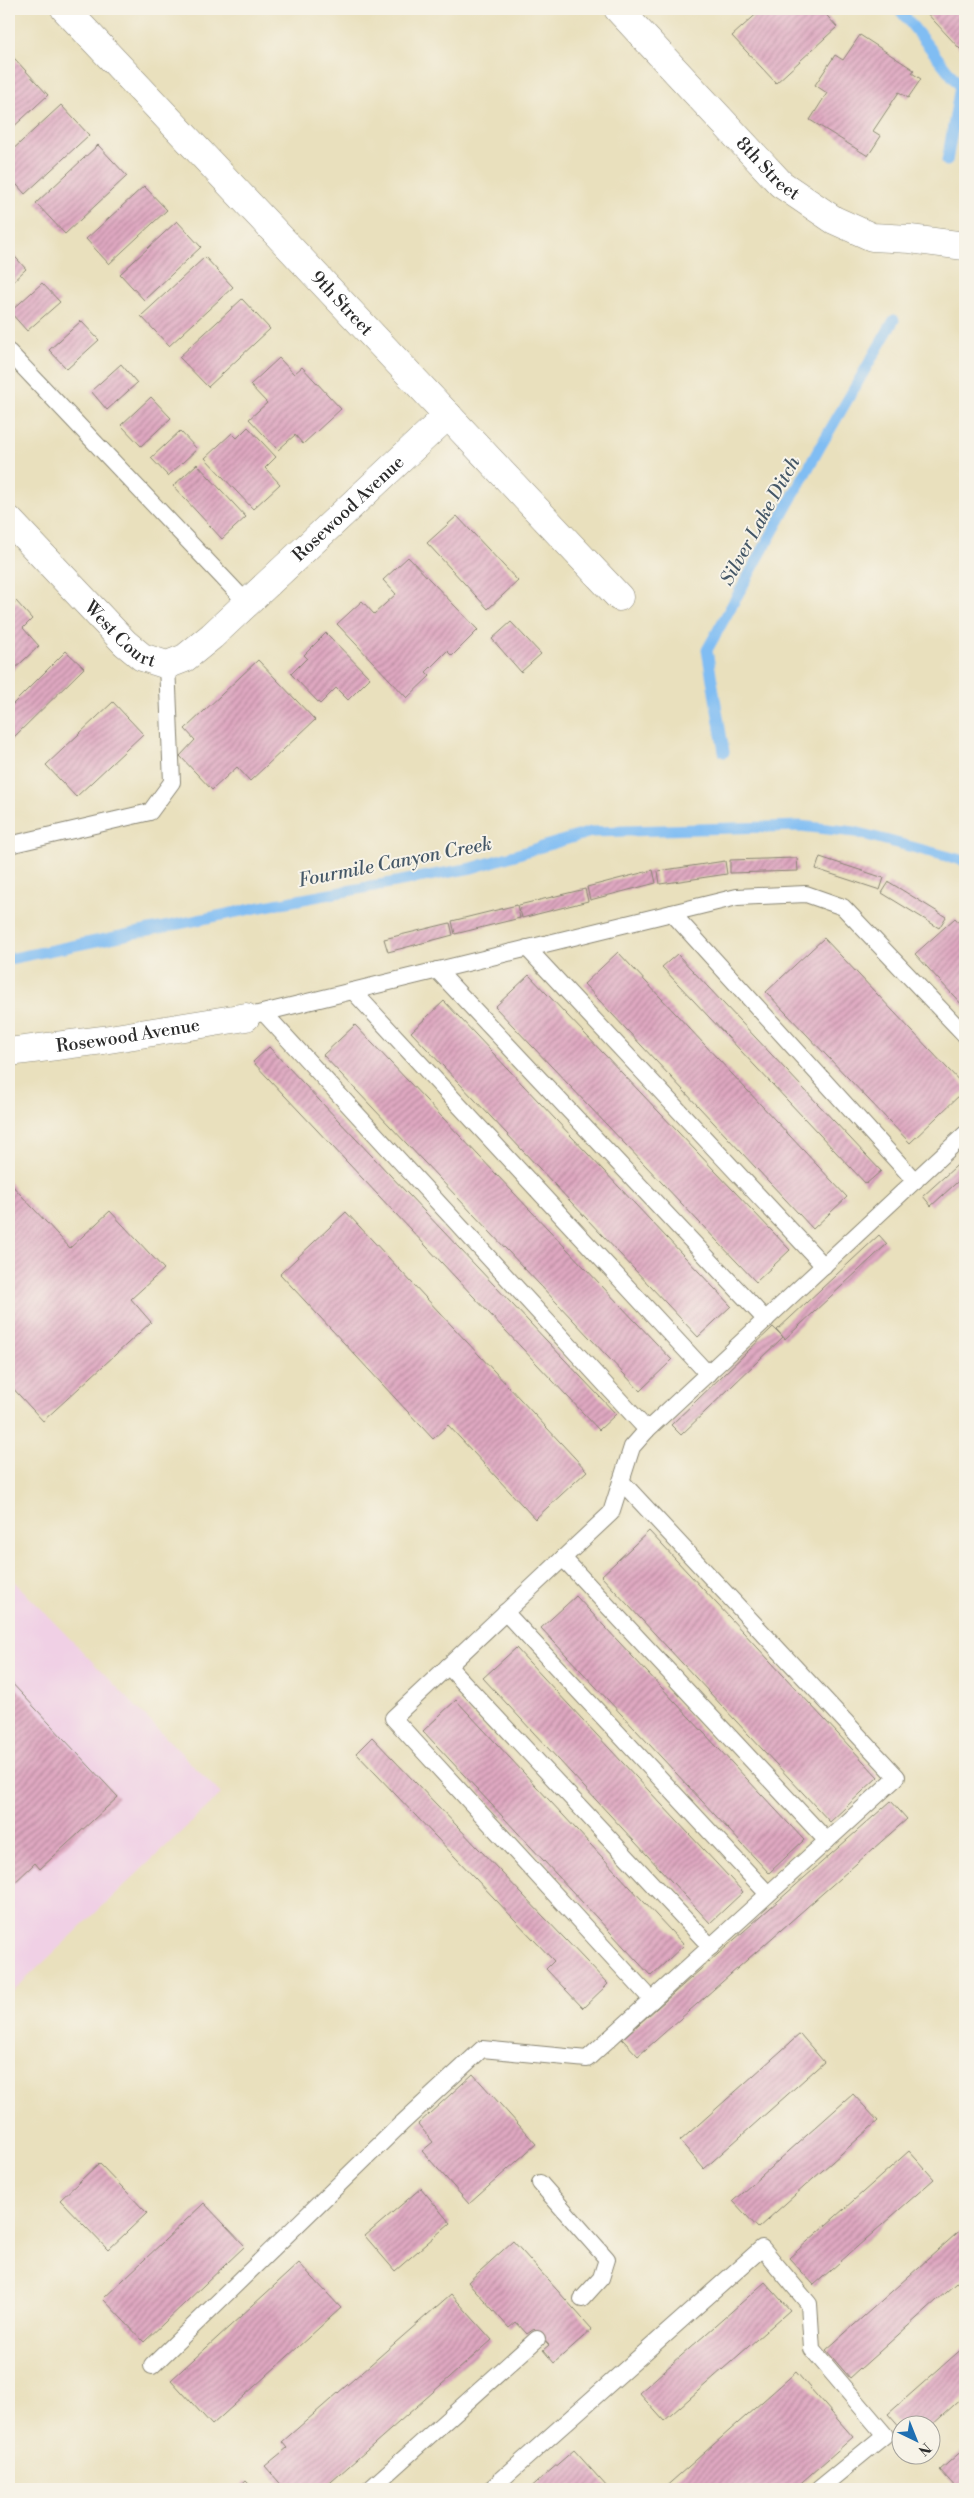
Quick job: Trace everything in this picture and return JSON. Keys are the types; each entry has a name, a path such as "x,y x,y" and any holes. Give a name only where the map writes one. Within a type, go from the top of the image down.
{"street":[{"name":"9th Street","path":"65,9 619,597"},
{"name":"8th Street","path":"630,13 781,184 834,220 872,237 910,239 965,246"},
{"name":"Rosewood Avenue","path":"247,603 448,415"},
{"name":"West Court","path":"9,520 125,643 142,657 167,666 185,658 247,603"},
{"name":"Rosewood Avenue","path":"9,1052 104,1040 255,1015"}],"lane":[{"path":"9,352 247,603"},
{"path":"9,845 150,812 172,782 167,666"},
{"path":"647,1430 255,1015 737,897 806,894 843,907 965,1035"},
{"path":"672,913 915,1181"},
{"path":"527,948 824,1266"},
{"path":"437,970 766,1320"},
{"path":"353,991 708,1374"},
{"path":"652,2000 393,1718 611,1513 632,1447 647,1430 965,1134"},
{"path":"152,2366 401,2124 482,2049 587,2059 897,1777 621,1481"},
{"path":"563,1558 827,1841"},
{"path":"506,1612 768,1894"},
{"path":"448,1666 711,1947"},
{"path":"540,2183 607,2259 601,2278 582,2299"},
{"path":"491,2489 762,2248 809,2304 812,2349 885,2435 819,2489"},
{"path":"370,2489 537,2339"}],"shaded area":[{"path":"9,1576 221,1794 9,1995"}],"building":[{"path":"762,9 821,9 837,27 776,83 732,36"},
{"path":"923,9 965,9 965,44 960,49"},
{"path":"860,35 914,70 912,73 921,79 908,98 899,92 873,131 881,136 868,156 810,120 827,93 815,85 835,55 843,60"},
{"path":"14,58 48,95 9,131 9,63"},
{"path":"61,105 89,135 25,194 9,176 9,153"},
{"path":"98,145 127,176 65,234 36,203"},
{"path":"144,186 167,210 109,264 86,239"},
{"path":"177,221 201,247 144,300 120,274"},
{"path":"9,250 26,269 9,285"},
{"path":"205,257 233,287 169,346 141,316"},
{"path":"42,283 60,302 27,331 10,312"},
{"path":"242,299 270,329 208,387 179,357"},
{"path":"81,321 99,340 67,369 49,350"},
{"path":"279,358 294,374 302,367 341,409 303,444 295,435 278,450 249,419 267,403 250,385"},
{"path":"121,364 137,383 107,410 91,391"},
{"path":"151,397 171,418 141,446 121,425"},
{"path":"248,427 276,457 265,468 280,484 253,509 205,458 232,433 237,438"},
{"path":"180,431 197,449 168,476 151,458"},
{"path":"197,464 246,517 222,539 173,486"},
{"path":"457,516 518,581 488,609 427,543"},
{"path":"408,557 478,630 452,656 447,651 426,672 430,676 407,698 337,624 362,601 374,614 396,594 383,580"},
{"path":"16,601 32,619 23,628 39,646 9,674 9,608"},
{"path":"511,622 541,654 521,672 492,639"},
{"path":"326,633 370,678 348,700 336,688 320,704 291,674 307,658 304,655"},
{"path":"66,651 84,668 9,742 9,708"},
{"path":"258,660 315,720 250,781 237,767 212,790 180,756 195,740 185,729"},
{"path":"113,702 143,734 76,797 46,765"},
{"path":"820,857 884,878 880,890 816,869"},
{"path":"797,858 798,871 730,873 730,860"},
{"path":"725,861 727,874 660,884 658,871"},
{"path":"653,870 656,883 590,900 587,887"},
{"path":"889,882 946,917 939,928 882,893"},
{"path":"585,889 588,901 522,918 519,905"},
{"path":"517,905 520,918 455,934 452,921"},
{"path":"955,918 965,929 965,1008 915,954"},
{"path":"450,923 453,935 388,952 384,939"},
{"path":"824,938 965,1087 965,1090 910,1143 766,992"},
{"path":"618,952 847,1197 813,1229 584,984"},
{"path":"677,954 881,1171 866,1184 662,967"},
{"path":"529,975 790,1250 756,1282 495,1007"},
{"path":"444,1001 731,1306 698,1337 411,1032"},
{"path":"355,1025 672,1360 640,1391 323,1055"},
{"path":"269,1047 616,1414 599,1430 253,1062"},
{"path":"965,1158 965,1175 931,1206 923,1196"},
{"path":"9,1182 70,1248 110,1211 164,1269 131,1299 151,1322 43,1421 9,1384"},
{"path":"346,1212 587,1471 535,1519 448,1425 433,1439 280,1274"},
{"path":"879,1235 887,1244 785,1339 777,1330"},
{"path":"773,1327 783,1337 681,1435 671,1425"},
{"path":"649,1531 878,1777 830,1822 601,1576"},
{"path":"576,1596 804,1840 769,1873 541,1628"},
{"path":"516,1648 743,1892 710,1923 483,1678"},
{"path":"9,1680 118,1797 40,1869 35,1863 9,1888"},
{"path":"456,1700 684,1945 651,1976 423,1731"},
{"path":"372,1737 608,1984 583,2008 546,1969 554,1961 356,1753"},
{"path":"891,1801 907,1819 638,2056 622,2039"},
{"path":"800,2034 824,2062 704,2169 680,2141"},
{"path":"473,2074 536,2144 469,2204 422,2151 433,2142 418,2124"},
{"path":"853,2094 878,2121 758,2228 733,2201"},
{"path":"909,2151 934,2179 814,2285 789,2258"},
{"path":"99,2163 147,2213 108,2250 60,2200"},
{"path":"421,2188 450,2223 395,2271 365,2236"},
{"path":"204,2203 245,2246 144,2342 103,2299"},
{"path":"965,2226 965,2275 850,2378 826,2350"},
{"path":"513,2241 592,2329 554,2363 543,2350 549,2345 534,2329 527,2334 516,2322 509,2328 468,2282"},
{"path":"299,2263 341,2308 212,2425 171,2380"},
{"path":"765,2282 790,2310 664,2421 639,2393"},
{"path":"451,2294 492,2340 323,2489 285,2489 265,2466 287,2448 282,2442"},
{"path":"965,2346 965,2395 942,2416 892,2416 892,2419 888,2414"},
{"path":"796,2372 853,2437 794,2489 663,2489"},
{"path":"965,2448 965,2489 957,2489 940,2470"},
{"path":"574,2450 608,2488 529,2489"},
{"path":"246,2481 254,2489 237,2489"}],"waterway":[{"name":"Silver Lake Ditch","path":"899,9 960,86 947,161"},
{"name":"Silver Lake Ditch","path":"724,752 707,650 820,447 894,320"},
{"name":"Fourmile Canyon Creek","path":"9,959 276,904 472,868 591,832 800,826 855,832 965,861"}]}
